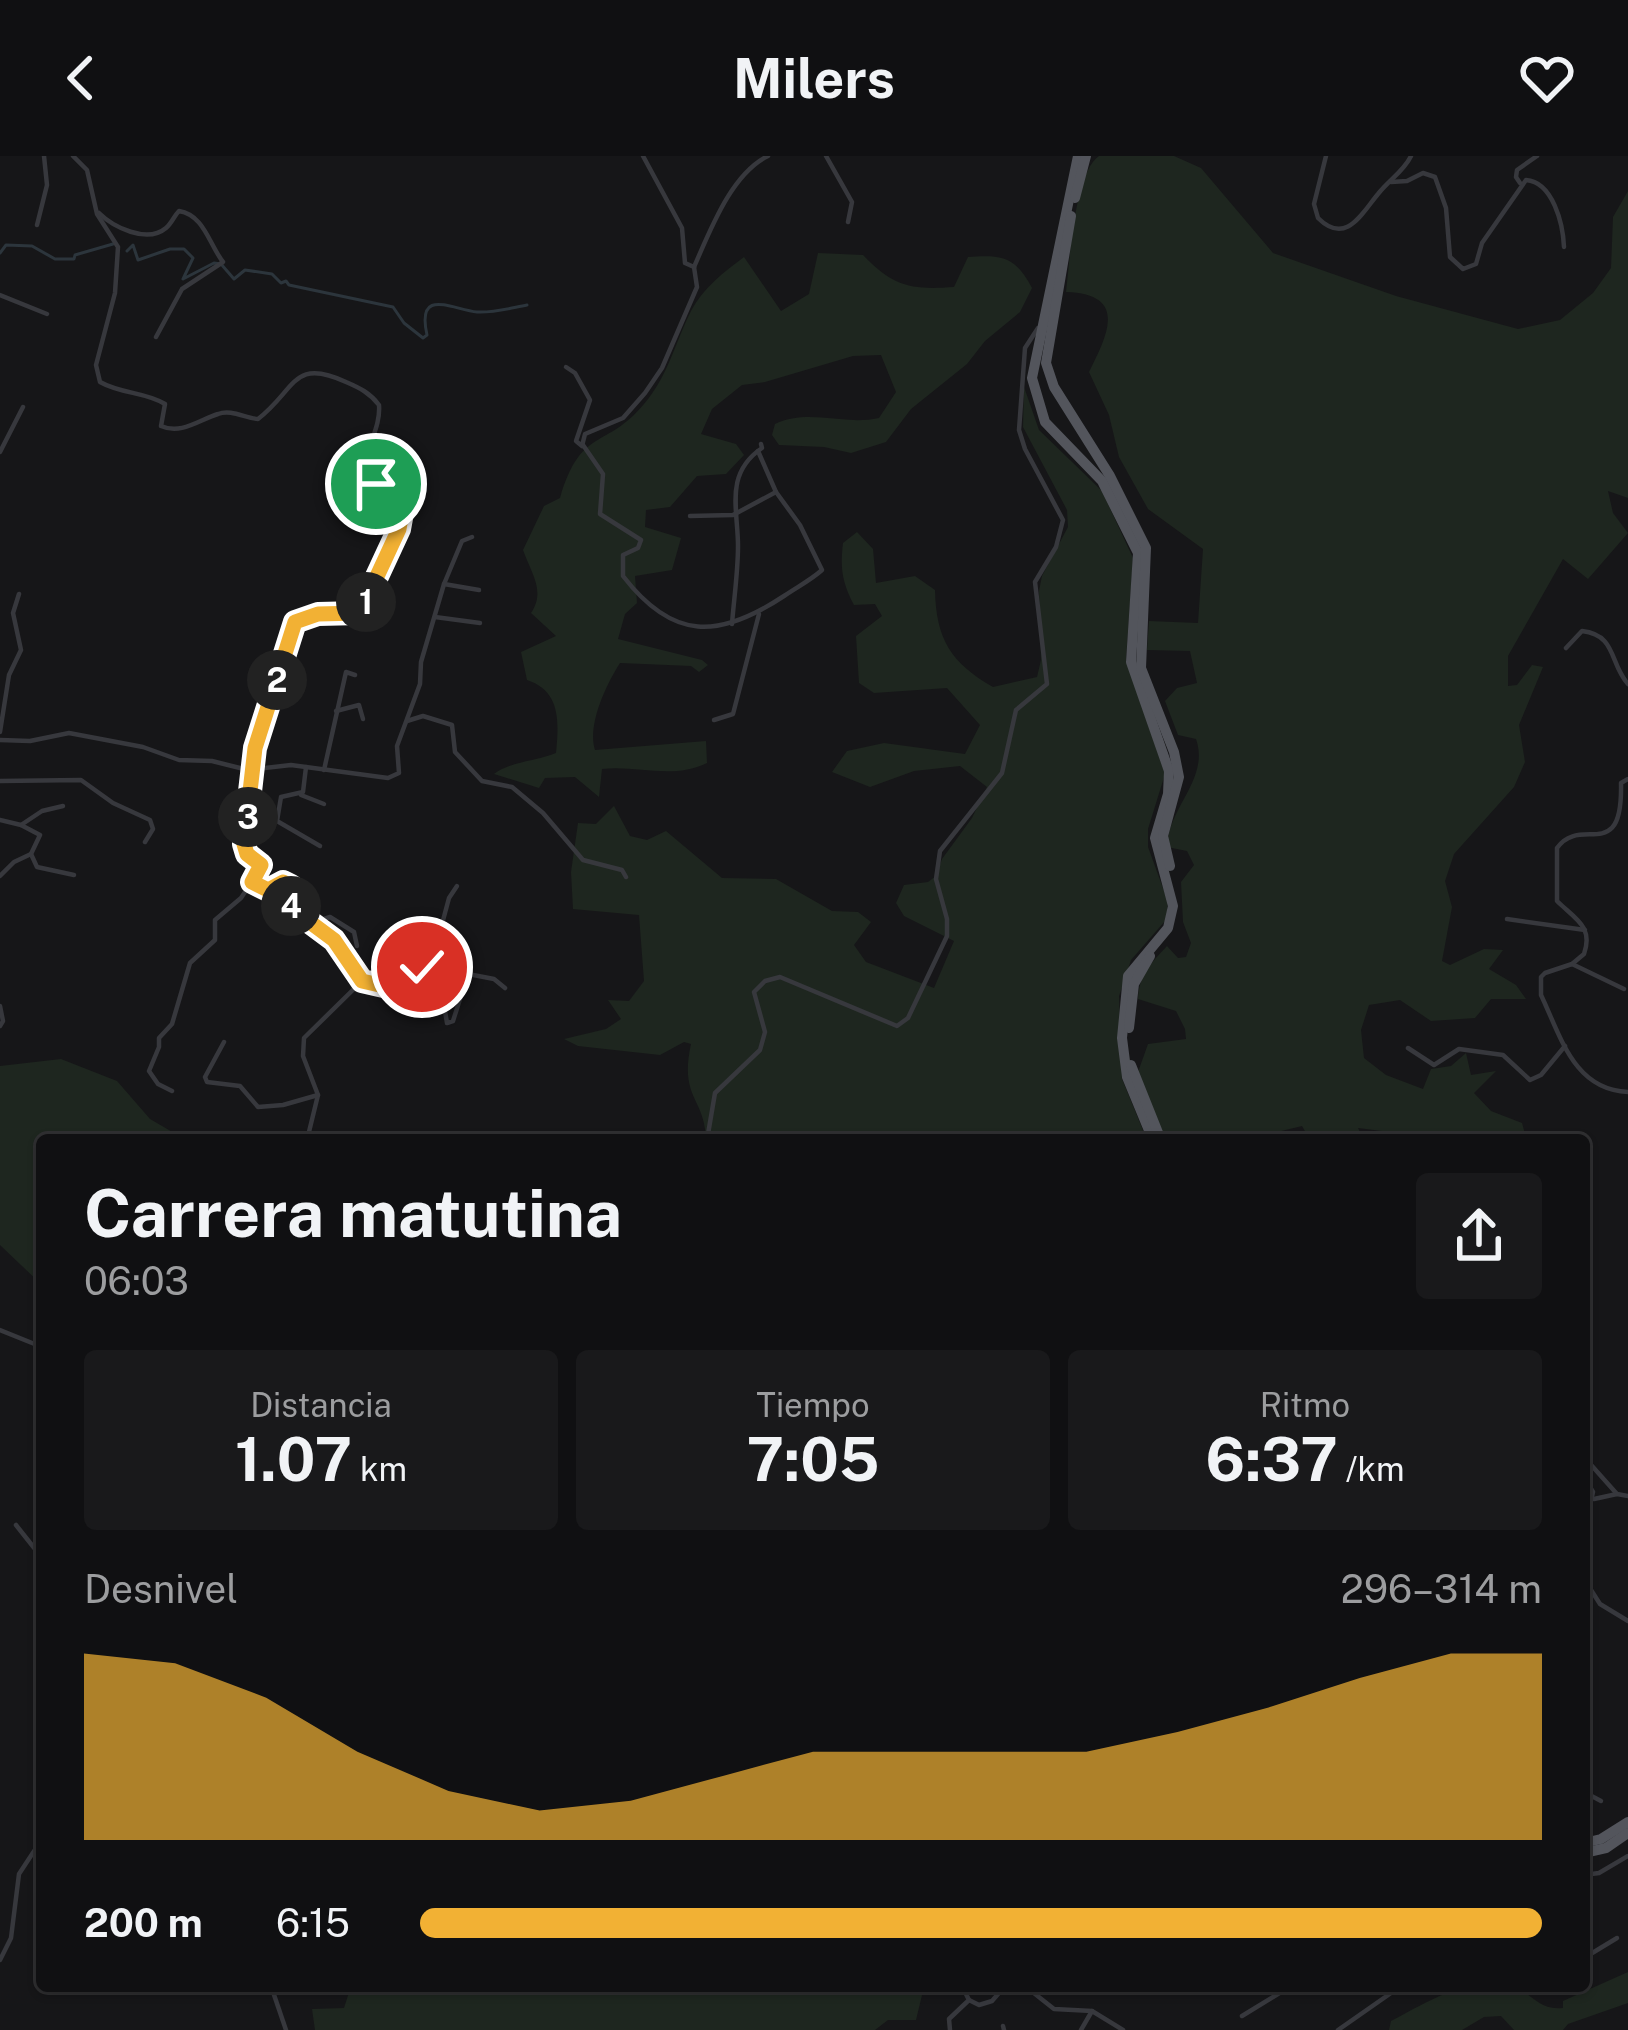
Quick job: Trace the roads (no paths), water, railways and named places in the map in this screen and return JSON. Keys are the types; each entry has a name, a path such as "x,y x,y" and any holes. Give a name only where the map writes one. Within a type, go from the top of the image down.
{"main road":[{"path":"1082,156 1032,362 1034,394 1045,422 1102,481 1137,549 1131,668 1169,771 1168,794 1155,838 1172,891 1173,914 1168,928 1128,976 1122,1038 1127,1077 1154,1134"},
{"path":"1082,156 1046,363 1054,387 1110,476 1146,548 1141,668 1179,777 1163,844 1177,885 1180,916 1135,980 1129,1034 1133,1072 1155,1134"},
{"path":"1034,394 1043,387 1054,387"},
{"path":"1067,447 1079,446 1085,436"},
{"path":"1590,1842 1628,1822"},
{"path":"1590,1851 1606,1848 1628,1833"}],"street":[{"path":"37,226 48,175 44,156"},
{"path":"73,156 87,170 95,208 118,247 115,293 98,350 97,378 122,392 159,399 165,404 160,422 165,430 205,422 218,414 258,419 300,375 322,371 372,396 380,410 366,453 365,476 398,496 404,506 384,566 360,613 318,614 295,622 255,748 244,844 247,854 261,865 241,898 215,920 215,940 190,963 172,1024 159,1038 148,1071 172,1091"},
{"path":"644,156 682,228 685,263 694,267"},
{"path":"733,624 739,542 734,515 741,473 759,447 776,492 800,525 822,570 759,614 733,624 682,623 643,602 620,566 623,555 638,548 641,540 600,514 603,474 583,445 585,434 631,411 662,368 697,286 694,267 734,191 754,162 768,156"},
{"path":"826,156 852,202 848,222"},
{"path":"1326,156 1314,204 1318,218 1328,227 1354,225 1411,156"},
{"path":"1520,183 1517,170 1537,156"},
{"path":"1391,182 1407,181 1423,172 1435,177 1446,208 1450,257 1463,269 1476,264 1482,243 1511,204 1520,183"},
{"path":"1520,183 1535,180 1546,188 1564,248"},
{"path":"95,208 113,225 143,234 166,229 179,211 188,212 223,262 182,289 156,337"},
{"path":"0,295 47,314"},
{"path":"708,1134 715,1093 760,1050 765,1032 754,992 761,984 780,977 902,1024 947,936 936,879 940,851 1002,773 1016,710 1047,684 1049,675 1035,582 1057,547 1063,520 1018,430 1025,348 1031,333 1042,324"},
{"path":"566,368 575,373 590,400 576,438 583,445"},
{"path":"0,452 23,407"},
{"path":"690,515 734,515 776,492"},
{"path":"19,594 13,613 21,650 9,675 0,736 30,742 69,733 134,744 179,760 212,761 252,771 291,765 380,778 399,773 397,746 420,684 444,584 462,541 472,537"},
{"path":"444,584 479,590"},
{"path":"714,720 733,713 759,614"},
{"path":"436,617 480,623"},
{"path":"1566,648 1582,631 1601,636 1611,646 1628,684"},
{"path":"324,770 346,672 355,675"},
{"path":"336,711 358,705 363,719"},
{"path":"407,721 423,716 452,725 455,752 482,781 512,787 543,812 583,860 622,870 626,877"},
{"path":"299,794 305,767"},
{"path":"1628,779 1621,783 1622,815 1612,828 1569,838 1557,848 1557,901 1583,923 1586,950 1572,964 1546,973 1540,983 1564,1046 1581,1072 1598,1086 1628,1092"},
{"path":"0,781 81,780 112,803 150,820 153,829 145,842"},
{"path":"320,846 277,821 281,797 299,794 324,804"},
{"path":"21,825 63,806"},
{"path":"0,820 40,836 31,854 0,872"},
{"path":"31,854 42,870 74,875"},
{"path":"252,882 268,890 283,882 291,886 291,908 338,945 362,981 410,992 424,982 422,964 438,939 448,898 457,886"},
{"path":"324,934 325,919 330,917 354,932 357,946"},
{"path":"1507,919 1585,930"},
{"path":"426,956 439,976 448,1023 453,1021 466,975 491,979 505,988"},
{"path":"1572,964 1624,988"},
{"path":"309,1134 318,1095 303,1056 304,1038 362,981"},
{"path":"0,1006 0,1026"},
{"path":"224,1042 205,1077 207,1082 244,1088 258,1107 318,1095"},
{"path":"1408,1048 1434,1065 1460,1049 1503,1055 1530,1080 1541,1075 1564,1046"},
{"path":"0,1330 36,1345"},
{"path":"1590,1464 1618,1494"},
{"path":"1590,1509 1591,1485 1603,1480"},
{"path":"1592,1502 1606,1494 1628,1496"},
{"path":"16,1525 36,1550"},
{"path":"1590,1588 1600,1604 1628,1621"},
{"path":"1590,1795 1601,1801"},
{"path":"0,1960 11,1938 19,1874 36,1848"},
{"path":"1590,1874 1628,1856"},
{"path":"1590,1954 1617,1938"},
{"path":"273,1992 286,2030"},
{"path":"965,1992 969,2000 985,2005 1002,1992"},
{"path":"1033,1992 1054,2009 1089,2010 1123,2030"},
{"path":"1242,2016 1281,1992"},
{"path":"1338,2030 1392,1992"},
{"path":"950,2030 949,2019 969,2000"},
{"path":"1081,2030 1089,2010"}],"waterway":[{"path":"0,253 6,245 32,246 55,259 74,259 113,244"},
{"path":"127,251 133,245 138,260 184,249 193,258 183,279 214,263 234,279 245,270 272,274 281,283 393,307 423,338 427,310 432,306 483,312 527,305"}]}
